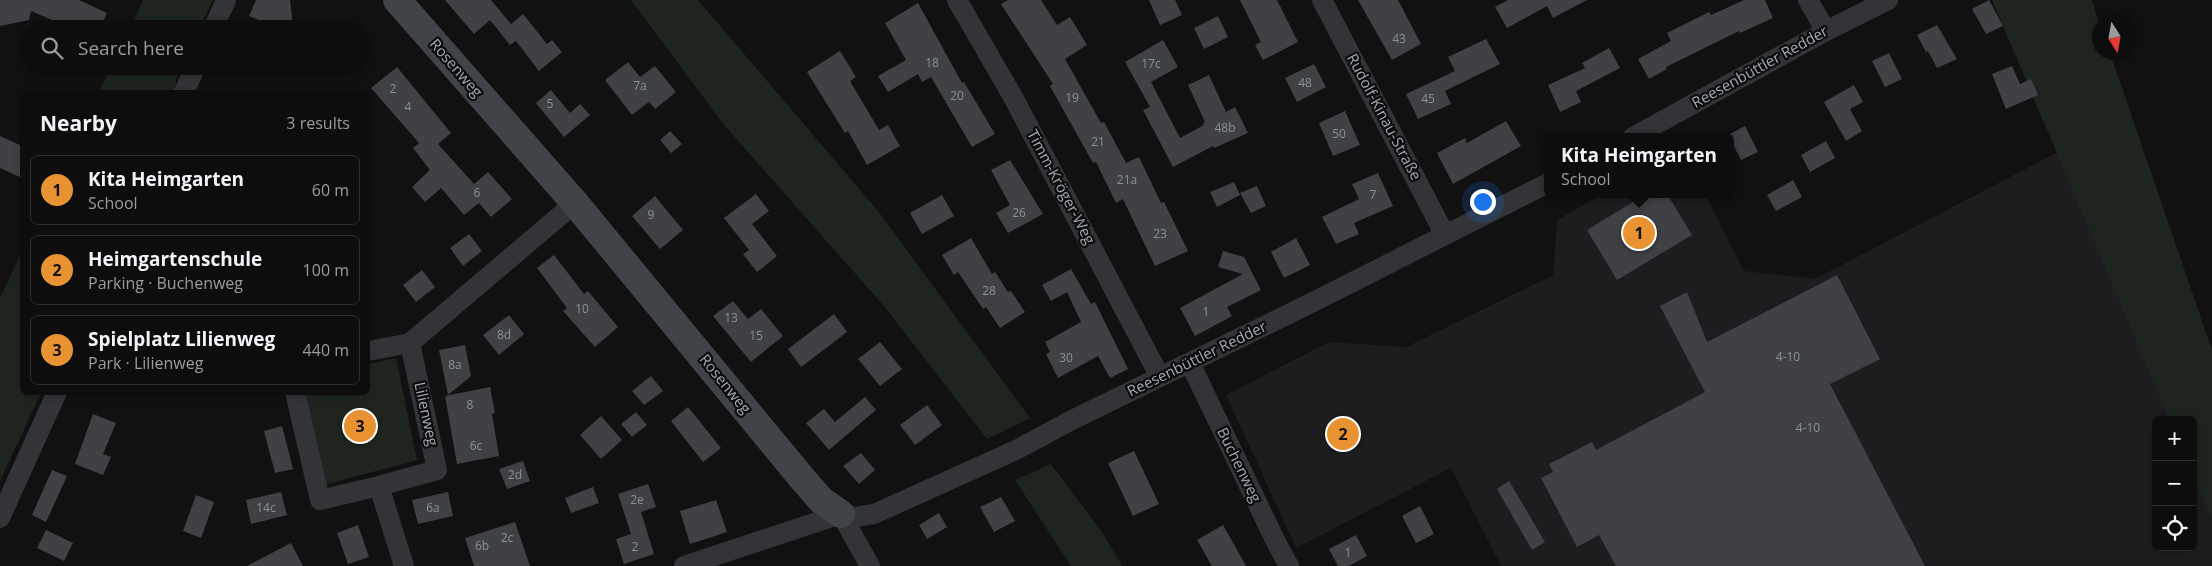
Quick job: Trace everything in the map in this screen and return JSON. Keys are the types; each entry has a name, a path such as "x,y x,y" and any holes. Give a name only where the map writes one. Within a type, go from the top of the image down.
{"street":[{"path":"217,20 226,0"},
{"name":"Rosenweg","path":"397,0 576,203 801,478 821,500 841,514 870,566"},
{"name":"Timm-Kröger-Weg","path":"957,0 1013,97 1160,377"},
{"name":"Rudolf-Kinau-Straße","path":"1322,0 1445,235"},
{"path":"1808,0 1826,31"},
{"name":"Reesenbüttler Redder","path":"1640,133 1826,31 1888,0"},
{"path":"185,90 192,75"},
{"name":"Reesenbüttler Redder","path":"841,514 855,517 882,511 1018,449 1078,417 1190,363 1544,184"},
{"path":"370,351 410,343 576,203"},
{"name":"Lilienweg","path":"296,395 320,500 437,470 410,343"},
{"name":"Buchenweg","path":"1190,363 1276,542 1290,566"},
{"path":"0,518 56,395"},
{"path":"379,486 404,566"},
{"path":"684,566 841,514"}],"shaded area":[{"path":"143,0 213,0 203,20 134,20"},
{"path":"631,0 698,0 878,211 1030,418 987,439 884,306 724,125"},
{"path":"1992,0 2092,0 2097,15 2092,15 2092,60 2112,60 2212,350 2212,518 2197,483 2197,416 2168,416"},
{"path":"107,75 178,75 176,90 100,90"},
{"path":"2073,144 2187,416 2152,416 2152,551 2197,551 2197,439 2212,474 2212,566 1501,566 1451,468 1296,548 1226,395 1329,342 1406,347 1553,275 1557,220 1596,198 1707,198 1744,271 1815,279"},
{"path":"20,255 20,395 40,395 0,481 0,298"},
{"path":"396,358 417,460 324,485 302,395 370,395 370,364"},
{"path":"1051,464 1104,535 1122,566 1071,566 1015,480"}],"building":[{"path":"0,0 79,0 107,13 104,20 52,20 31,11 29,20 20,20 20,22 0,26"},
{"path":"256,0 290,0 292,20 259,20 249,16"},
{"path":"445,0 491,0 511,24 523,14 547,44 552,40 562,52 539,71 516,41 510,45 490,20 474,34"},
{"path":"1008,0 1041,0 1057,25 1070,17 1087,45 1065,59 1101,123 1104,122 1126,163 1139,157 1161,203 1164,202 1188,251 1155,266 1123,199 1116,203 1096,162 1093,163 1050,86 1053,84 1001,4"},
{"path":"1149,0 1175,0 1182,15 1160,25"},
{"path":"1240,0 1277,0 1298,42 1263,60 1255,45 1261,42"},
{"path":"1358,0 1398,0 1421,44 1392,60"},
{"path":"1508,0 1587,0 1553,18 1547,6 1507,28 1495,7"},
{"path":"1744,0 1765,0 1773,18 1740,33 1739,31 1666,67 1667,69 1649,79 1638,59 1671,41 1667,33 1709,12 1711,15"},
{"path":"1989,0 2003,26 1986,34 1972,9"},
{"path":"918,3 962,83 964,82 995,134 972,147 931,77 922,82 918,74 888,92 878,76 906,60 885,23"},
{"path":"1218,16 1228,37 1204,49 1194,28"},
{"path":"1937,25 1957,59 1937,68 1917,35"},
{"path":"1486,39 1500,64 1445,91 1451,104 1418,119 1406,94 1455,71 1448,57"},
{"path":"1163,40 1178,67 1151,82 1180,138 1204,125 1203,123 1205,122 1188,85 1209,75 1226,112 1235,107 1248,133 1214,148 1213,146 1173,167 1143,110 1150,107 1125,62"},
{"path":"1609,48 1620,68 1576,91 1581,102 1560,112 1548,85 1585,68 1582,63"},
{"path":"840,51 856,77 850,81 879,130 888,125 900,146 867,165 848,131 845,133 807,72"},
{"path":"1889,53 1902,79 1885,87 1872,61"},
{"path":"628,62 640,77 655,66 676,92 655,109 649,102 632,115 605,80"},
{"path":"1314,64 1326,87 1297,102 1285,78"},
{"path":"2012,66 2020,84 2031,79 2038,95 2006,109 1992,74"},
{"path":"397,67 451,133 438,144 474,184 488,172 512,199 491,217 479,203 464,215 441,188 425,202 412,187 430,170 413,148 419,143 371,88"},
{"path":"1854,85 1863,102 1850,109 1862,131 1846,141 1824,102"},
{"path":"551,90 570,113 580,104 590,115 564,137 536,103"},
{"path":"1345,111 1360,145 1333,156 1319,123"},
{"path":"1506,121 1521,146 1453,184 1437,153 1465,138 1467,143"},
{"path":"1745,126 1758,152 1741,160 1734,147 1734,133 1732,133"},
{"path":"670,131 682,144 671,153 660,140"},
{"path":"0,136 20,145 20,177 0,168"},
{"path":"1826,141 1835,158 1810,172 1801,155"},
{"path":"1010,160 1043,214 1008,233 996,213 1010,205 991,170"},
{"path":"1378,173 1393,206 1354,223 1359,234 1336,244 1322,217 1359,199 1352,184"},
{"path":"1793,180 1802,197 1776,211 1767,195"},
{"path":"1234,182 1240,195 1217,207 1210,192"},
{"path":"1257,186 1266,206 1251,213 1240,193"},
{"path":"756,194 769,211 752,224 777,256 757,272 743,254 749,250 724,218"},
{"path":"942,195 954,216 922,234 910,213"},
{"path":"655,196 683,230 660,249 632,216"},
{"path":"1639,198 1669,198 1692,235 1617,280 1587,230"},
{"path":"469,234 482,251 463,266 450,248"},
{"path":"971,238 992,274 995,272 1008,292 1011,291 1025,312 1000,328 986,307 983,309 958,272 954,275 942,255"},
{"path":"1296,238 1310,265 1284,278 1271,252"},
{"path":"1223,251 1244,257 1261,290 1227,307 1232,316 1195,336 1180,308 1243,274 1218,267"},
{"path":"554,255 584,294 588,291 618,327 595,347 563,311 567,308 537,268"},
{"path":"1071,269 1091,304 1095,302 1128,369 1110,378 1098,356 1058,378 1046,354 1050,352 1045,342 1081,322 1067,292 1051,301 1042,285"},
{"path":"422,270 435,287 416,302 403,285"},
{"path":"1837,275 1880,359 1830,384 1925,566 1616,566 1599,535 1577,547 1541,478 1553,472 1549,464 1592,442 1596,450 1705,392 1660,306 1687,292 1707,342"},
{"path":"733,301 748,319 761,309 783,336 751,362 713,316"},
{"path":"834,314 847,332 801,367 788,349"},
{"path":"509,315 524,334 499,355 483,335"},
{"path":"880,342 902,369 880,386 858,359"},
{"path":"465,345 471,376 448,395 439,350"},
{"path":"651,376 663,391 644,405 632,391"},
{"path":"490,387 495,413 492,414 499,456 457,464 445,396"},
{"path":"865,397 876,410 829,450 806,423 824,409 835,422"},
{"path":"927,405 942,425 915,445 900,425"},
{"path":"688,407 721,448 703,462 671,421"},
{"path":"636,412 647,425 632,437 621,424"},
{"path":"93,414 116,423 103,454 111,457 103,475 75,464"},
{"path":"601,416 622,440 601,459 580,435"},
{"path":"282,426 293,469 275,473 264,431"},
{"path":"1134,451 1159,504 1133,516 1108,463"},
{"path":"861,453 875,470 859,484 843,466"},
{"path":"523,461 530,481 507,489 499,469"},
{"path":"52,470 67,476 46,522 32,515"},
{"path":"1509,481 1545,542 1532,550 1497,489"},
{"path":"648,484 656,507 641,512 654,554 624,564 616,539 631,534 618,494"},
{"path":"593,487 599,503 571,513 565,498"},
{"path":"281,492 287,515 251,524 246,500"},
{"path":"448,492 453,516 418,524 412,500"},
{"path":"196,495 214,502 201,538 183,531"},
{"path":"1001,497 1015,521 994,532 980,507"},
{"path":"716,500 727,532 690,544 680,511"},
{"path":"1420,506 1434,534 1416,543 1402,516"},
{"path":"939,513 947,527 927,539 919,525"},
{"path":"515,522 530,566 474,566 465,538"},
{"path":"358,525 369,557 348,564 337,533"},
{"path":"1223,525 1246,566 1212,566 1197,540"},
{"path":"46,530 73,543 64,561 37,548"},
{"path":"1356,535 1367,556 1349,566 1338,566 1329,549"},
{"path":"291,543 303,566 247,566"}],"place":[{"name":"Kita Heimgarten","path":"1639,233"},
{"name":"Spielplatz Lilienweg","path":"360,426"},
{"name":"Heimgartenschule","path":"1343,434"}]}
